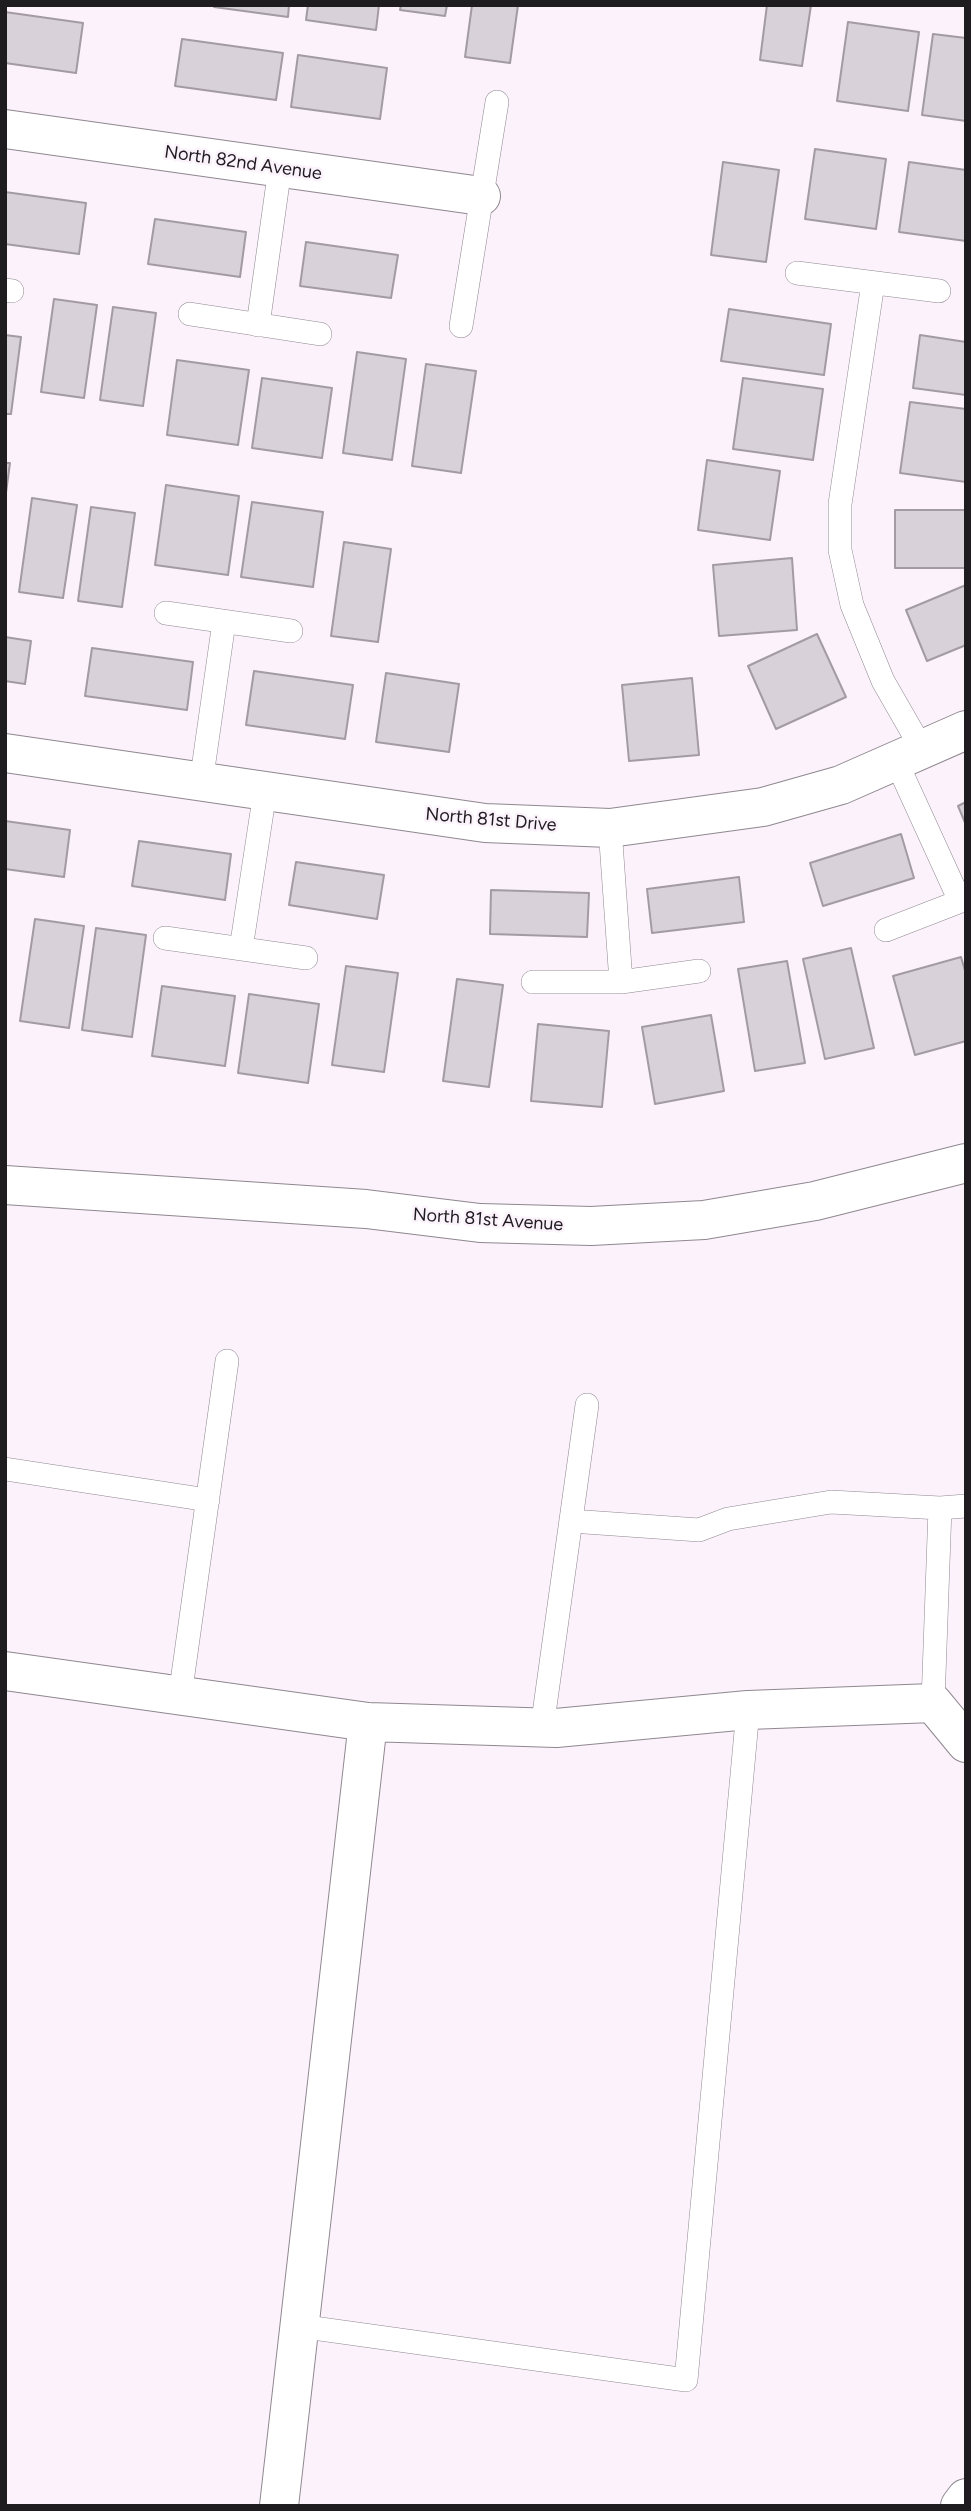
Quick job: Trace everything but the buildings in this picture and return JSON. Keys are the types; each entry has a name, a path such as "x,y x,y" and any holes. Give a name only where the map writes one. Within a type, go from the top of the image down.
{"street":[{"name":"North 82nd Avenue","path":"5,130 481,196"},
{"name":"North 81st Drive","path":"5,753 485,823 610,828 763,807 841,785 966,730"},
{"name":"North 81st Avenue","path":"5,1185 366,1209 480,1223 591,1226 704,1220 729,1216 815,1201 966,1163"},
{"path":"5,1671 368,1722 556,1728 748,1710 933,1703 966,1743"},
{"path":"279,2506 368,1722"},
{"path":"960,2506 966,2498"}],"lane":[{"path":"461,326 497,102"},
{"path":"258,325 280,168"},
{"path":"797,273 939,292"},
{"path":"873,283 840,504 840,550 852,605 883,681 963,900 886,930"},
{"path":"190,314 320,334"},
{"path":"166,614 291,631"},
{"path":"201,783 224,622"},
{"path":"242,949 265,792"},
{"path":"610,828 621,982"},
{"path":"164,938 306,958"},
{"path":"533,982 621,982 699,971"},
{"path":"180,1696 227,1361"},
{"path":"542,1728 587,1405"},
{"path":"5,1469 208,1500"},
{"path":"571,1521 699,1530 728,1519 831,1502 940,1508 966,1506"},
{"path":"933,1703 940,1508"},
{"path":"299,2326 686,2380 748,1710"}]}
